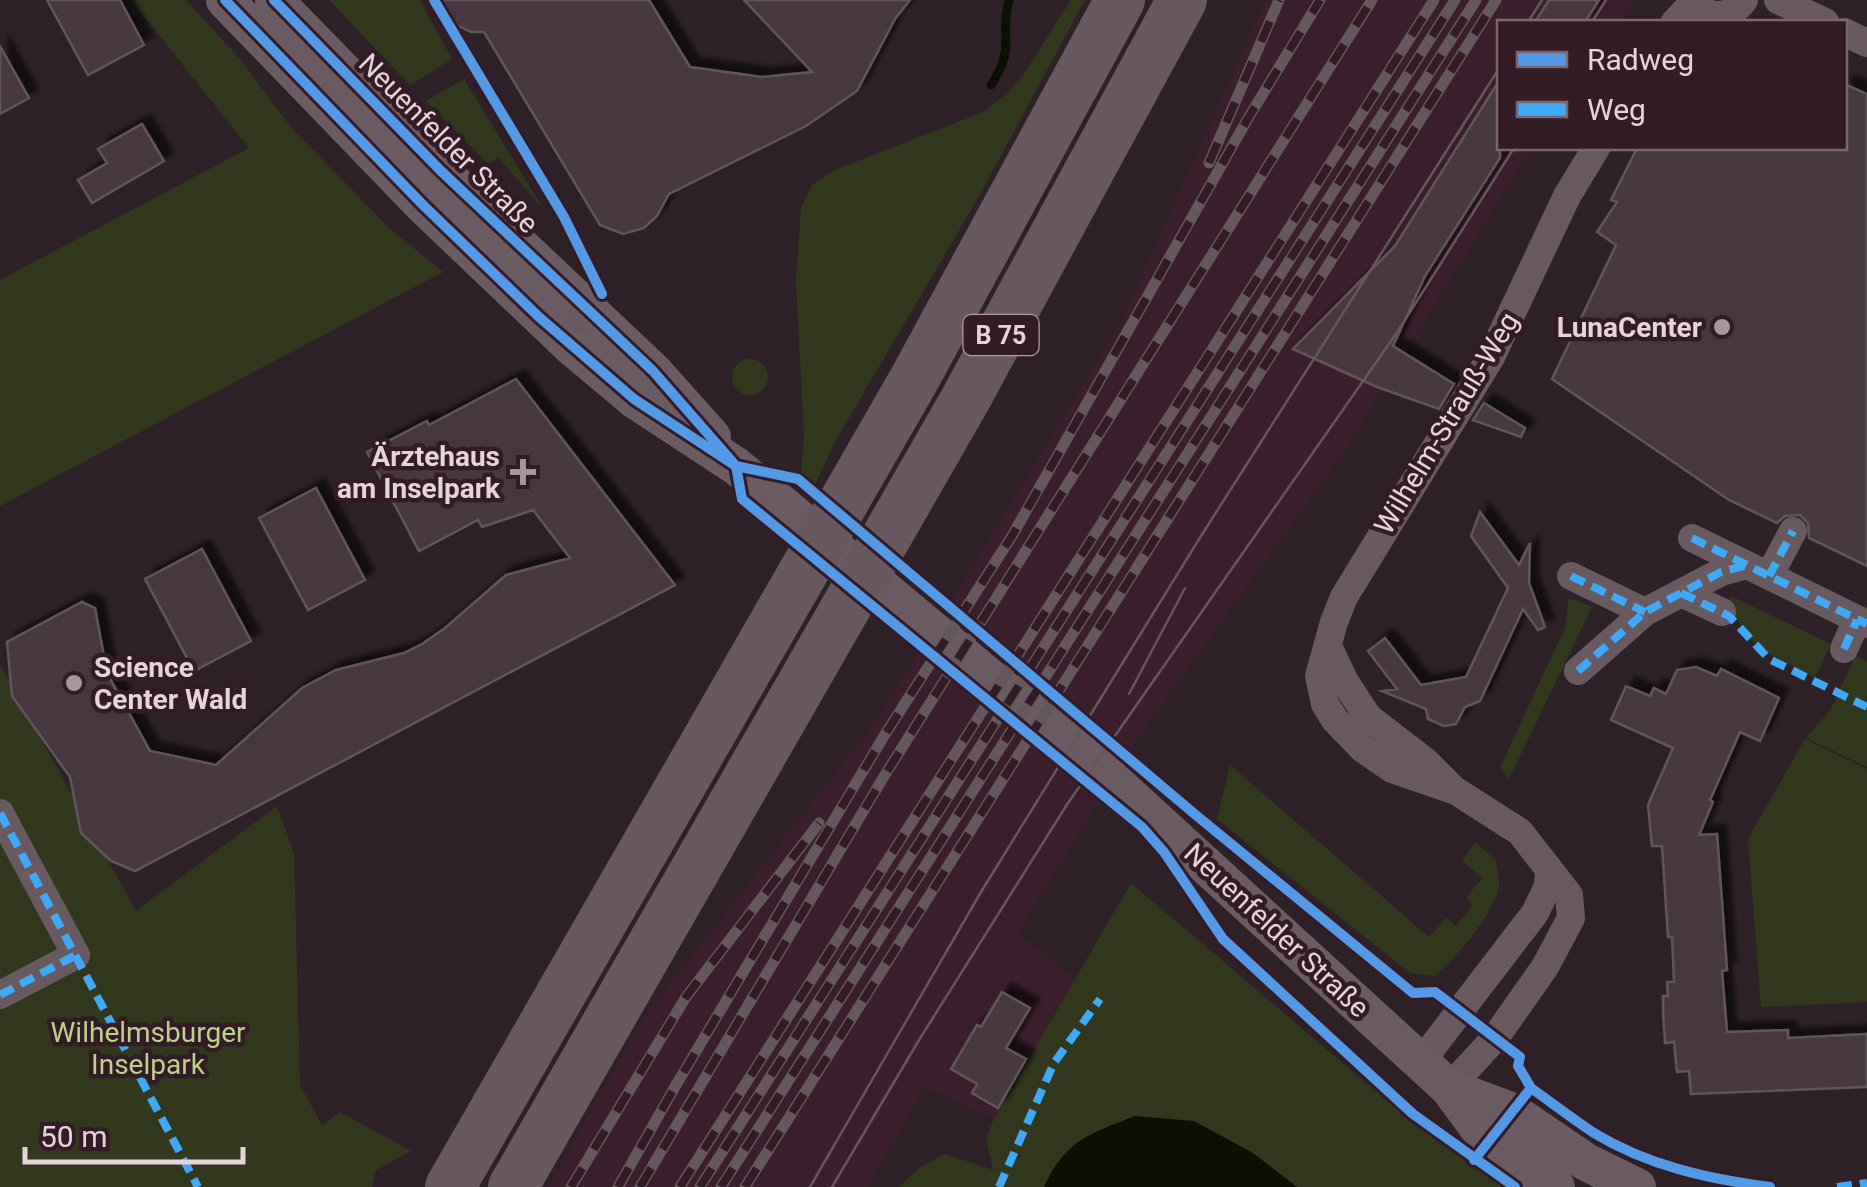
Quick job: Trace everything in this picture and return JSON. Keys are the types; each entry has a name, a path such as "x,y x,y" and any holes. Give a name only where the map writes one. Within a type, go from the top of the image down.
{"highway":[{"name":"B 75","path":"450,1187 916,376 1120,0"},
{"name":"B 75","path":"513,1187 956,417 1182,0"}],"main road":[{"name":"Neuenfelder Straße","path":"225,0 550,328 634,399 736,466 1177,837 1449,1088 1488,1141 1556,1187"},
{"name":"Neuenfelder Straße","path":"274,0 441,171 654,372 736,466"},
{"name":"Neuenfelder Straße","path":"1449,1088 1511,1111 1586,1162 1637,1187"}],"street":[{"path":"1687,8 1726,16 1744,0"},
{"path":"1778,0 1821,20"},
{"name":"Wilhelm-Strauß-Weg","path":"1449,1088 1495,1038 1562,938 1570,918 1570,895 1520,832 1456,791 1425,761 1368,718 1328,646 1344,598 1492,357 1567,196 1595,150"},
{"path":"1578,671 1644,612 1721,572 1758,571 1793,531"},
{"path":"1692,538 1862,622 1844,649"},
{"path":"1571,576 1644,612"},
{"path":"1681,593 1722,612"},
{"path":"0,813 76,955 0,995"},
{"path":"1420,1062 1536,913 1548,886 1549,869"}],"shaded area":[{"path":"1266,0 1635,0 1620,20 1497,20 1497,150 1530,150 1347,447 1139,736 1017,933 1075,979 994,1119 924,1087 868,1187 548,1187 643,1019 872,727 1124,316"},
{"path":"1135,1116 1194,1121 1253,1153 1297,1187 1044,1187 1061,1158 1081,1140"}],"green space":[{"path":"131,0 186,0 240,59 290,126 388,227 443,272 0,506 0,280 249,148"},
{"path":"329,0 420,0 452,59 410,85"},
{"path":"1071,0 1085,0 977,200 836,440 815,485 801,473 804,437 796,281 801,208 812,185 835,170 983,112 1006,95 1023,75"},
{"path":"464,79 544,210 498,157 488,164 426,101"},
{"path":"750,359 763,364 768,377 763,390 750,395 737,390 732,377 737,364"},
{"path":"1731,596 1831,644 1815,678 1758,648 1734,615 1724,610"},
{"path":"1569,598 1592,607 1509,779 1500,767 1565,628"},
{"path":"1855,656 1867,661 1867,767 1806,738 1831,709"},
{"name":"Wilhelmsburger Inselpark","path":"0,664 136,911 277,806 294,853 300,1085 322,1125 340,1112 411,1151 376,1170 372,1187 0,1187"},
{"path":"1805,739 1867,769 1867,1002 1761,1007 1748,839"},
{"path":"1230,765 1429,937 1446,918 1456,926 1473,905 1466,898 1482,878 1462,861 1475,842 1496,860 1499,884 1494,902 1471,937 1435,976 1410,973 1217,819"},
{"path":"1131,883 1411,1121 1504,1187 1297,1187 1253,1153 1053,1168 1044,1187 899,1187 919,1168 945,1154 993,1170 986,1138 994,1119"}],"building":[{"path":"47,0 120,0 144,45 88,75"},
{"path":"442,0 649,0 690,67 762,77 812,72 744,0 910,0 895,19 857,91 806,126 669,194 657,216 644,228 623,234 600,225 484,32 471,32 457,25"},
{"path":"1549,0 1599,0 1586,20 1536,20"},
{"path":"0,46 29,98 0,114"},
{"path":"1497,84 1500,158 1425,276 1393,346 1454,384 1439,409 1377,387 1293,349 1395,246"},
{"name":"LunaCenter","path":"1847,85 1867,94 1867,566 1809,538 1808,523 1800,515 1785,516 1777,523 1729,500 1552,379 1616,245 1597,232 1617,202 1611,200 1636,150 1847,150"},
{"path":"142,124 164,161 92,203 78,180 107,163 98,149"},
{"path":"516,379 675,585 135,871 111,861 81,833 70,777 12,696 7,642 82,602 95,608 107,673 150,751 216,765 302,688 336,670 404,653 445,628 506,575 570,558 533,510 482,527 478,520 419,551 367,452 427,421 429,425"},
{"path":"1484,403 1525,428 1521,437 1473,420"},
{"path":"316,488 365,580 308,610 259,518"},
{"path":"1480,512 1519,565 1530,543 1529,583 1545,627 1538,630 1523,609 1480,701 1465,707 1456,724 1444,726 1428,719 1426,709 1382,691 1397,689 1368,651 1385,638 1421,685 1466,677 1508,588 1471,536"},
{"path":"202,549 251,641 194,671 145,579"},
{"path":"1696,667 1717,676 1721,669 1779,698 1760,741 1740,732 1699,835 1717,834 1727,970 1722,971 1727,1032 1788,1030 1788,1038 1867,1034 1867,1087 1691,1094 1689,1071 1677,1072 1674,1042 1665,1043 1663,996 1668,996 1667,982 1674,982 1672,937 1668,937 1662,846 1652,846 1648,805 1673,748 1611,720 1626,686 1650,696 1654,688 1666,694 1677,670"},
{"path":"1002,992 1030,1008 1006,1048 1026,1059 998,1108 972,1093 977,1084 951,1069"}],"waterway":[{"path":"991,85 1003,60 1009,0"}],"tram line":[{"path":"1529,20 1542,0"},
{"path":"1593,20 1606,0"},
{"path":"810,1187 981,892 1201,536 1497,72"},
{"path":"832,1187 1068,803 1398,331 1513,150"},
{"path":"1129,694 1185,588"}],"railway":[{"path":"1209,163 1279,0"},
{"path":"618,1187 884,736 1012,536 1247,120 1320,0"},
{"path":"640,1187 883,778 1372,0"},
{"path":"680,1187 1434,0"},
{"path":"700,1187 1455,0"},
{"path":"721,1187 1476,0"},
{"path":"745,1187 1496,0"},
{"path":"571,1187 686,997 819,823"}],"marked path":[{"path":"1769,576 1793,531"},
{"path":"1692,538 1867,624"},
{"path":"1578,671 1645,612 1721,572 1747,565"},
{"path":"1571,576 1645,612"},
{"path":"1681,593 1729,616 1769,659 1867,707"},
{"path":"1844,649 1857,620"},
{"path":"0,813 198,1187"},
{"path":"0,995 76,955"},
{"path":"999,1187 1054,1063 1100,999"},
{"path":"1837,1187 1867,1183"}],"cycle path":[{"path":"225,0 423,205 539,317 634,399 736,466 798,479 1413,993 1435,992 1520,1057 1518,1066 1531,1088 1474,1160"},
{"path":"274,0 441,171 653,371 736,466 742,499 1142,827 1164,852 1223,939 1413,1114 1515,1187"},
{"path":"434,0 564,217 602,294"},
{"path":"1531,1088 1594,1133 1636,1154 1702,1175 1770,1187"}],"place":[{"name":"LunaCenter","path":"1722,327"},
{"name":"Ärztehaus am Inselpark","path":"523,472"},
{"name":"Science Center Wald","path":"74,683"}]}
